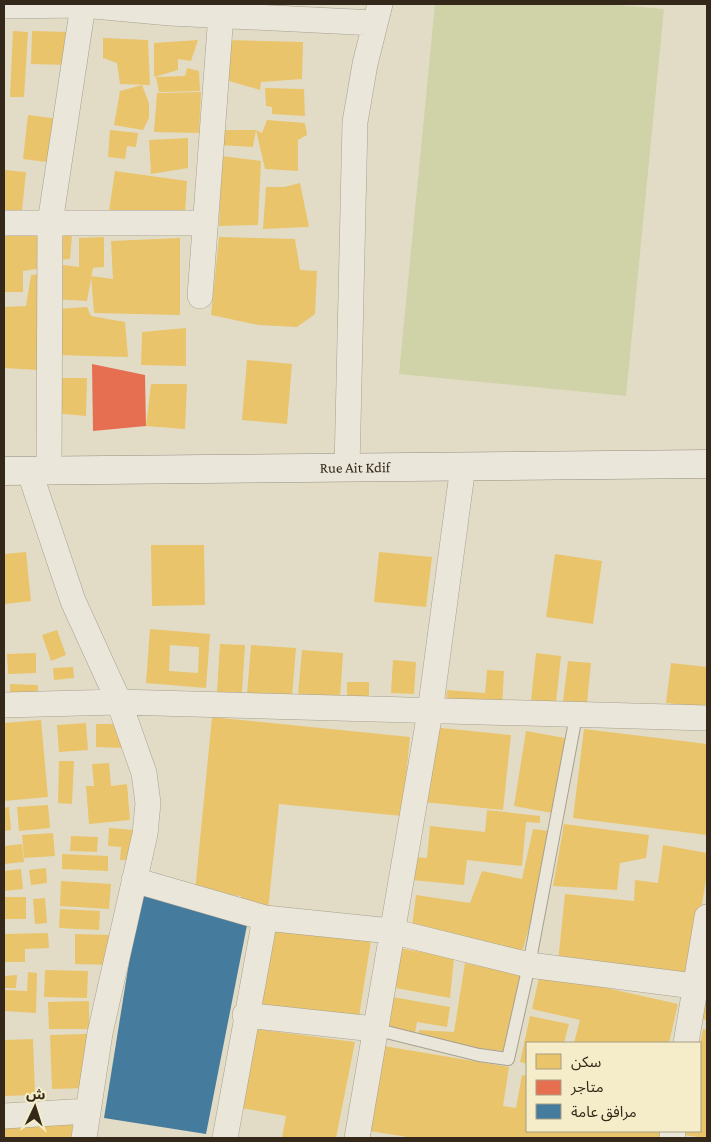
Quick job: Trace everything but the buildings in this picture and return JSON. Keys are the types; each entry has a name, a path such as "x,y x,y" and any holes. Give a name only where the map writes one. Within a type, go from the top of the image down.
{"street":[{"path":"9,5 170,8 221,14 378,13 355,122 347,468"},
{"path":"83,5 50,223 27,470 73,601 119,702 144,772 148,803 145,834 100,1033 84,1138"},
{"path":"200,296 221,14"},
{"path":"4,223 205,223"},
{"name":"Rue Ait Kdif","path":"27,470 707,464"},
{"path":"357,1138 374,1029 430,712 463,466"},
{"path":"4,705 119,702 576,716 707,718"},
{"path":"134,880 264,918 391,931 529,965 694,986"},
{"path":"686,1042 707,916"},
{"path":"224,1138 264,918"},
{"path":"245,1015 374,1029"},
{"path":"4,1116 88,1111"}],"lane":[{"path":"374,1029 479,1055 508,1059 529,965 576,716"}],"green space":[{"path":"435,4 608,4 664,9 626,396 399,374"}]}
